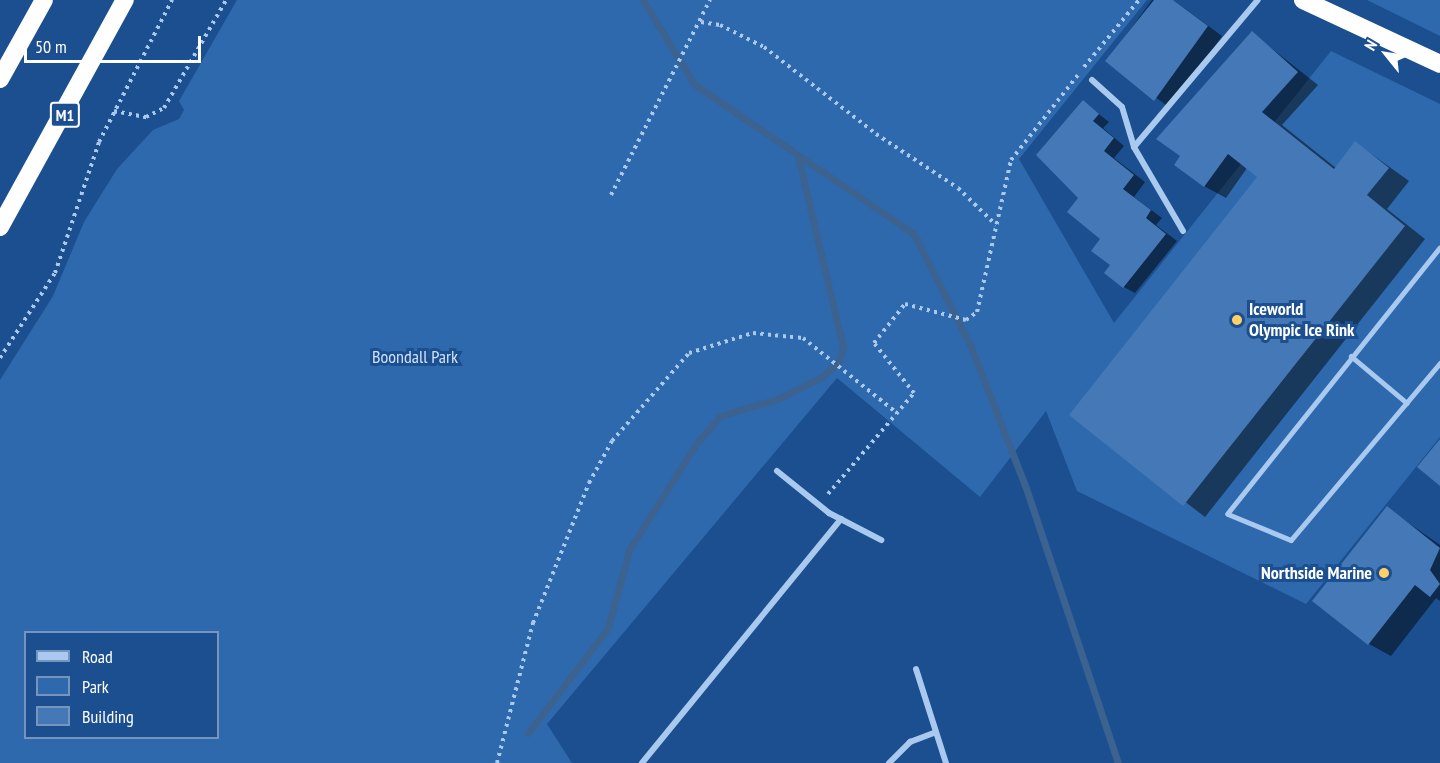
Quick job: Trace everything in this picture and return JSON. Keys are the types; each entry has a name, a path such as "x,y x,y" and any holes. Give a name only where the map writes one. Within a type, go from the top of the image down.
{"highway":[{"path":"0,79 44,0"},
{"name":"M1","path":"0,227 125,0"},
{"path":"1303,0 1440,64"}],"street":[{"path":"1134,147 1258,0"},
{"path":"1092,80 1122,107 1134,147 1183,231"},
{"path":"777,471 819,506 881,540"},
{"path":"642,763 841,519"},
{"path":"916,669 934,733 946,763"},
{"path":"889,763 910,742 934,733"}],"lane":[{"path":"1440,248 1351,356 1228,514 1291,540 1440,363"},
{"path":"1351,356 1407,403"}],"path":[{"path":"0,358 55,273 114,111 172,0"},
{"path":"114,111 146,117 164,108 226,0"},
{"path":"611,195 670,71 701,22 710,0"},
{"path":"819,506 914,393 874,343 905,304 966,320 983,298 984,264 996,225 1011,160 1139,0"},
{"path":"701,22 720,25 764,47 876,134 958,188 996,225"},
{"path":"497,763 558,552 612,441 676,366 705,344 777,333 821,348 897,413"}],"green space":[{"name":"Boondall Park","path":"237,0 1147,0 1019,159 1114,323 1331,51 1440,104 1440,437 1306,604 1077,491 1046,411 980,497 837,378 547,724 572,763 0,763 0,380 53,296 84,222 117,169 153,130 179,119 184,110 179,101"},
{"path":"1367,0 1440,0 1440,36"}],"building":[{"path":"1154,0 1173,0 1208,26 1154,101 1105,61"},
{"name":"Iceworld Olympic Ice Rink","path":"1252,31 1298,72 1262,112 1334,169 1355,141 1389,168 1367,195 1405,226 1183,506 1069,415 1257,177 1228,154 1204,187 1174,165 1180,156 1156,139"},
{"path":"1083,100 1099,114 1093,121 1114,138 1104,151 1134,175 1123,189 1151,210 1146,218 1166,234 1123,288 1104,273 1110,265 1091,251 1100,239 1067,212 1078,198 1036,155"},
{"path":"1440,439 1440,486 1417,467"},
{"name":"Northside Marine","path":"1387,506 1440,548 1430,570 1440,584 1430,597 1415,585 1368,645 1312,601"}],"waterway":[{"path":"643,0 694,84 914,234 971,347 1026,488 1118,763"},
{"path":"528,733 608,628 629,550 696,444 720,416 780,398 822,377 839,361 843,347 798,157"}],"place":[{"name":"Iceworld Olympic Ice Rink","path":"1237,320"},
{"name":"Northside Marine","path":"1384,573"}]}
